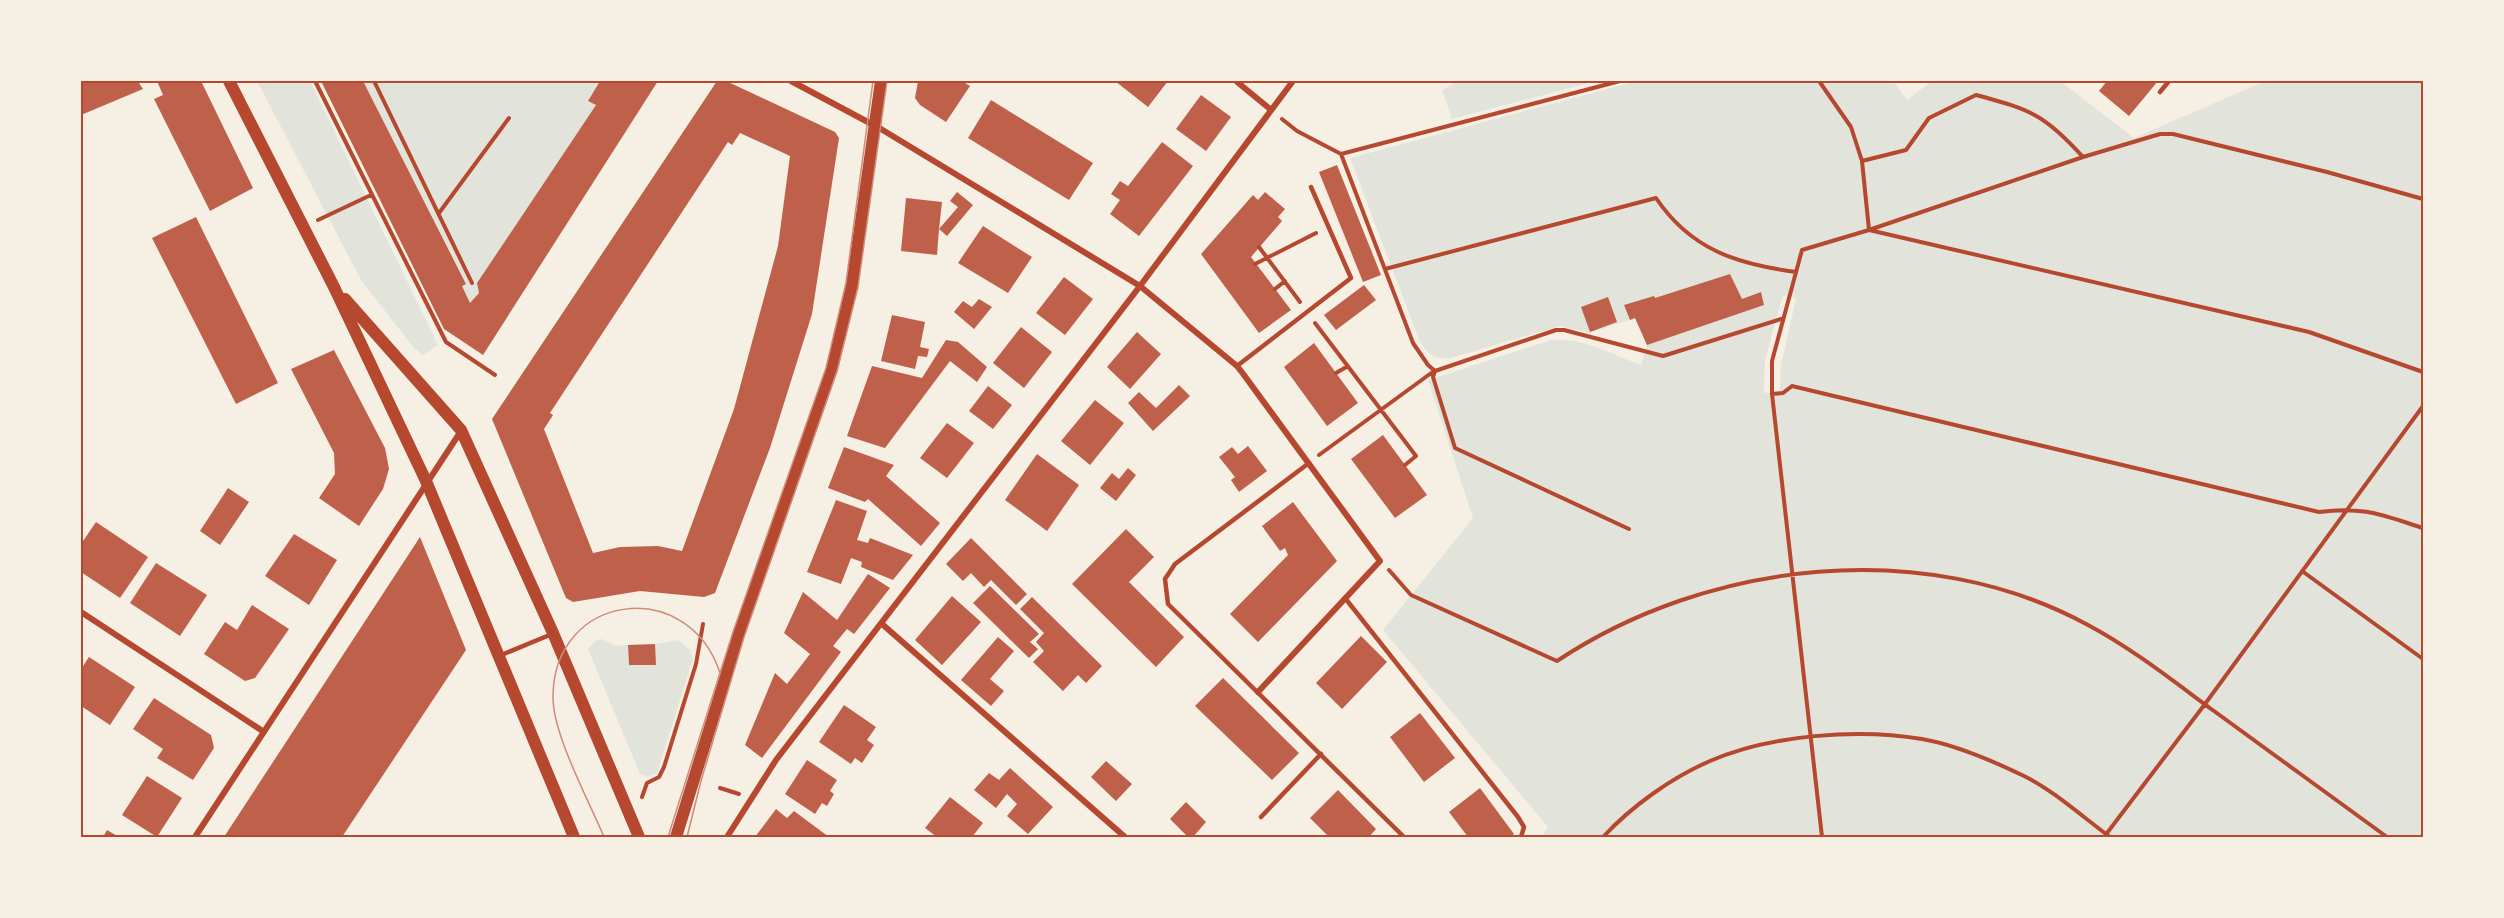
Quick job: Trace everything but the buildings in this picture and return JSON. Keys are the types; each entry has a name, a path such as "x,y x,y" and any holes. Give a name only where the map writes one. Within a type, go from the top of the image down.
{"main road":[{"path":"229,81 334,287 426,481 574,837"},
{"path":"676,837 739,634 832,369 852,285 881,81"},
{"path":"334,287 461,430 553,633 639,837"}],"street":[{"path":"791,81 875,126 1140,286 1237,366 1380,561 1258,692"},
{"path":"1236,81 1270,109"},
{"path":"727,837 776,760 1140,286 1293,81"},
{"path":"195,837 461,430"},
{"path":"81,612 264,732"},
{"path":"882,624 1125,837"}],"lane":[{"path":"2160,92 2169,81"},
{"path":"1237,366 1351,278 1311,187"},
{"path":"1309,463 1175,564 1165,579 1168,604 1404,837"},
{"path":"1345,598 1518,817 1524,827 1521,837"},
{"path":"499,656 553,633"},
{"path":"1261,817 1321,754"}],"path":[{"path":"315,81 446,342 495,375"},
{"path":"374,81 472,283"},
{"path":"1341,154 1620,81"},
{"path":"1819,81 1851,127 1862,161 1869,230"},
{"path":"1862,161 1906,150 1929,118 1976,95 2019,106 2041,116 2083,157"},
{"path":"1270,109 1297,131 1341,154 1413,344 1428,366 1435,370"},
{"path":"439,213 509,118"},
{"path":"1822,837 1772,394 1772,361 1802,250 1869,230 2083,157 2160,134 2174,134 2327,172 2423,199"},
{"path":"304,227 371,194"},
{"path":"1385,269 1656,198 1669,218 1696,240 1734,261 1796,272"},
{"path":"1256,264 1328,227"},
{"path":"1869,230 2309,332 2423,372"},
{"path":"1259,248 1416,456 1405,465"},
{"path":"1275,289 1285,281"},
{"path":"1309,463 1435,370 1556,330 1614,341 1663,356 1782,319"},
{"path":"1336,374 1348,366"},
{"path":"1435,370 1433,377 1455,448 1629,530"},
{"path":"1772,394 1783,393 1792,386 2319,512 2349,508 2367,510 2423,528"},
{"path":"1603,837 1617,822 1665,786 1711,760 1811,736 1868,734 1923,739 1976,755 2027,777 2106,836 2423,406"},
{"path":"1380,561 1411,595 1557,661 1615,627 1676,601 1736,584 1793,576 1855,569 1912,572 1969,582 2030,598 2086,624 2137,653 2387,837"},
{"path":"2302,571 2423,659"},
{"path":"647,783 659,777 664,767 696,664 703,624"}],"shaded area":[{"path":"257,81 310,81 438,345 423,355 414,348 361,280"},
{"path":"363,81 600,81 588,101 596,105 477,283 479,293 470,303 462,286 466,283"},
{"path":"1458,81 1597,81 1452,119 1442,90"},
{"path":"1637,81 1893,81 1907,100 1932,81 2060,81 2134,138 2265,81 2423,81 2423,837 1541,837 1548,827 1383,630 1473,518 1428,380 1551,340 1585,344 1641,365 1647,346 1635,318 1590,333 1560,326 1451,358 1441,358 1430,353 1420,342 1350,158","holes":["1783,295 1796,299 1781,365 1780,391 1764,393 1765,360"]},
{"path":"602,639 615,646 628,645 629,665 655,664 655,644 678,640 690,650 693,659 657,773 648,777 640,774 588,649 595,641"}],"tram line":[{"path":"668,837 733,632 826,368 846,283 873,81"},
{"path":"687,837 701,781 744,637 837,371 858,287 887,81"},
{"path":"604,837 565,747 554,711 553,696 559,661 575,635 598,617 625,609 654,610 681,621 704,642 720,673"}]}
